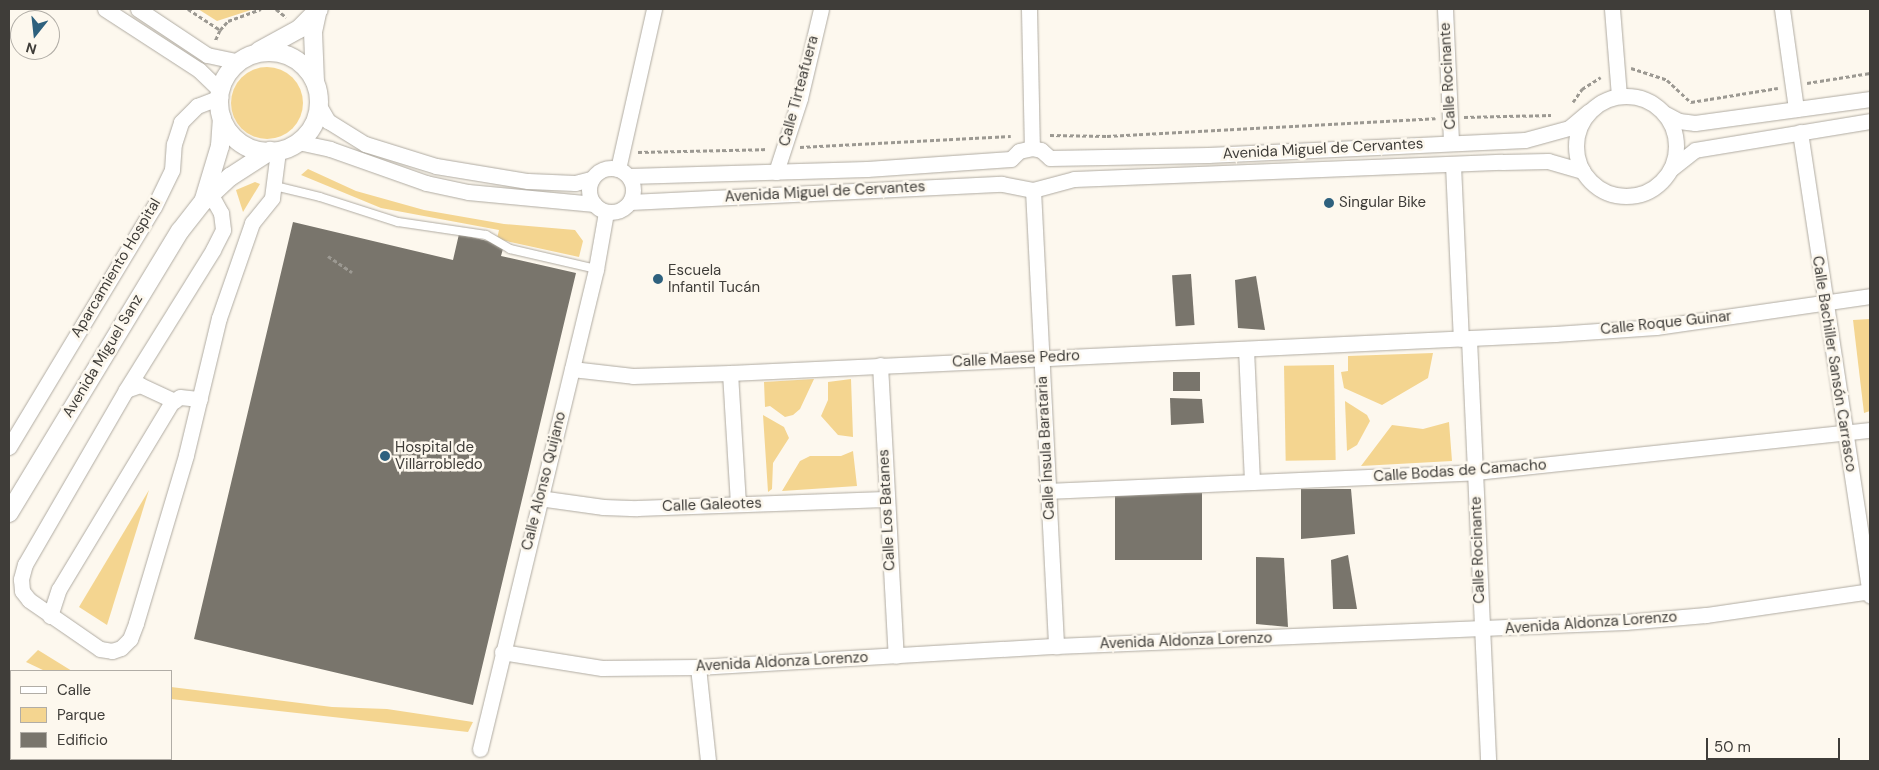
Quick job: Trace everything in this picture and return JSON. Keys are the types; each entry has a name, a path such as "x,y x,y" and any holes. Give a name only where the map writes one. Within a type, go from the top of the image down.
{"street":[{"path":"105,9 199,70 220,94"},
{"path":"138,9 207,55 245,59 270,52 285,54 299,62 315,82"},
{"path":"318,9 313,32 318,104 314,123 298,142 274,151 254,149 238,140 222,118 220,94 224,79 245,59 299,30 318,9"},
{"path":"298,142 330,149 426,183 468,192 620,211 630,202 634,189 624,172 621,153 654,9"},
{"name":"Calle Tirteafuera","path":"776,172 800,98 821,9"},
{"path":"1029,9 1033,142"},
{"name":"Calle Rocinante","path":"1445,9 1451,143"},
{"path":"1612,9 1619,96"},
{"path":"1782,9 1796,109"},
{"name":"Aparcamiento Hospital","path":"9,447 154,207 172,170 174,144 181,122 197,106 220,94"},
{"path":"1870,99 1694,123 1679,121 1639,97 1619,96 1604,101 1589,112 1580,126 1576,140 1578,160 1583,171 1593,184 1606,192 1628,196 1648,192 1661,183 1672,168 1695,150 1870,121"},
{"path":"318,104 328,121 365,144 428,164 528,181 575,184 591,180 602,169 624,172"},
{"name":"Avenida Miguel de Cervantes","path":"624,172 776,172 1011,159 1033,142 1050,158 1208,156 1525,140 1549,136 1568,128 1589,112"},
{"path":"1664,113 1676,136 1677,151 1672,168"},
{"name":"Avenida Miguel Sanz","path":"207,198 220,146 222,118"},
{"name":"Calle Bachiller Sansón Carrasco","path":"1800,132 1824,303 1870,596"},
{"path":"30,555 20,579 22,591 50,616 100,649 112,652 130,638 200,399 230,283 252,223 272,198 274,189 274,151"},
{"name":"Avenida Miguel Sanz","path":"9,513 155,267 207,198 230,177 274,151"},
{"path":"1050,158 1053,170 1051,183"},
{"path":"1011,159 1012,178 1026,188"},
{"name":"Avenida Miguel de Cervantes","path":"630,202 1002,184 1026,188 1074,178 1548,161 1583,171"},
{"name":"Calle Rocinante","path":"1453,165 1476,472 1480,630 1488,761"},
{"path":"591,180 589,192 600,208"},
{"name":"Calle Ínsula Barataria","path":"1026,188 1042,358 1056,646"},
{"path":"9,590 126,390 196,280 223,230 221,213 207,198"},
{"name":"Calle Alonso Quijano","path":"480,749 596,269 600,208"},
{"name":"Calle Roque Guinar","path":"1465,339 1656,327 1870,296"},
{"name":"Calle Maese Pedro","path":"572,369 633,376 730,373 1465,339"},
{"path":"1246,349 1252,482"},
{"name":"Calle Los Batanes","path":"880,365 885,499 896,656"},
{"path":"730,373 738,504"},
{"path":"126,390 140,385 174,401"},
{"path":"50,616 59,588 130,469 174,401 180,397 200,399"},
{"name":"Calle Bodas de Camacho","path":"1048,491 1476,472 1870,430"},
{"name":"Calle Galeotes","path":"540,498 628,508 885,499"},
{"name":"Avenida Aldonza Lorenzo","path":"502,652 602,668 698,667 1056,646 1480,630 1675,618 1870,591"},
{"path":"698,667 708,761"}],"lane":[{"path":"274,189 279,187 312,195 398,222 486,235 510,249 596,269"}],"path":[{"path":"220,30 228,21 261,9"},
{"path":"1569,107 1582,89 1596,78 1633,68 1667,80 1691,102 1870,73"},
{"path":"621,153 1033,142 1107,136 1450,118 1554,115"},
{"path":"328,256 352,272"}],"green space":[{"path":"198,9 254,9 217,21"},
{"path":"267,67 287,73 297,83 303,103 297,123 287,133 267,139 247,133 237,123 231,103 237,83 247,73"},
{"path":"308,169 356,191 424,210 504,224 575,230 583,241 579,257 497,239 499,230 381,208 301,175"},
{"path":"255,182 260,184 243,212 236,190"},
{"path":"1870,319 1870,411 1864,413 1853,320"},
{"path":"1433,353 1428,378 1382,405 1344,388 1341,372 1348,371 1348,356"},
{"path":"1334,365 1336,460 1286,461 1284,366"},
{"path":"814,379 800,409 793,415 785,417 770,406 765,407 764,382"},
{"path":"851,379 853,437 838,435 821,416 828,400 828,382"},
{"path":"1345,401 1367,415 1370,421 1357,445 1347,451"},
{"path":"763,415 784,427 789,438 773,463 772,489 768,492"},
{"path":"1449,422 1452,461 1361,466 1392,425 1423,429"},
{"path":"853,451 857,486 782,491 800,461 810,456 841,456"},
{"path":"149,490 107,625 79,607"},
{"path":"38,650 70,670 43,670 26,662"},
{"path":"172,687 332,707 387,709 473,722 468,732 172,699"}],"building":[{"name":"Hospital de Villarrobledo","path":"293,222 453,260 459,234 504,245 501,256 576,273 473,705 194,639"},
{"path":"1191,274 1195,325 1176,326 1172,275"},
{"path":"1256,276 1265,330 1238,328 1235,280"},
{"path":"1173,372 1200,372 1200,391 1173,391"},
{"path":"1170,398 1202,399 1204,423 1171,425"},
{"path":"1301,489 1351,489 1355,534 1301,539"},
{"path":"1115,493 1202,493 1202,560 1115,560"},
{"path":"1348,555 1357,609 1333,609 1331,560"},
{"path":"1256,557 1284,558 1288,627 1256,624"}],"place":[{"name":"Singular Bike","path":"1329,203"},
{"name":"Escuela Infantil Tucán","path":"658,279"},
{"name":"Hospital de Villarrobledo","path":"385,456"}]}
